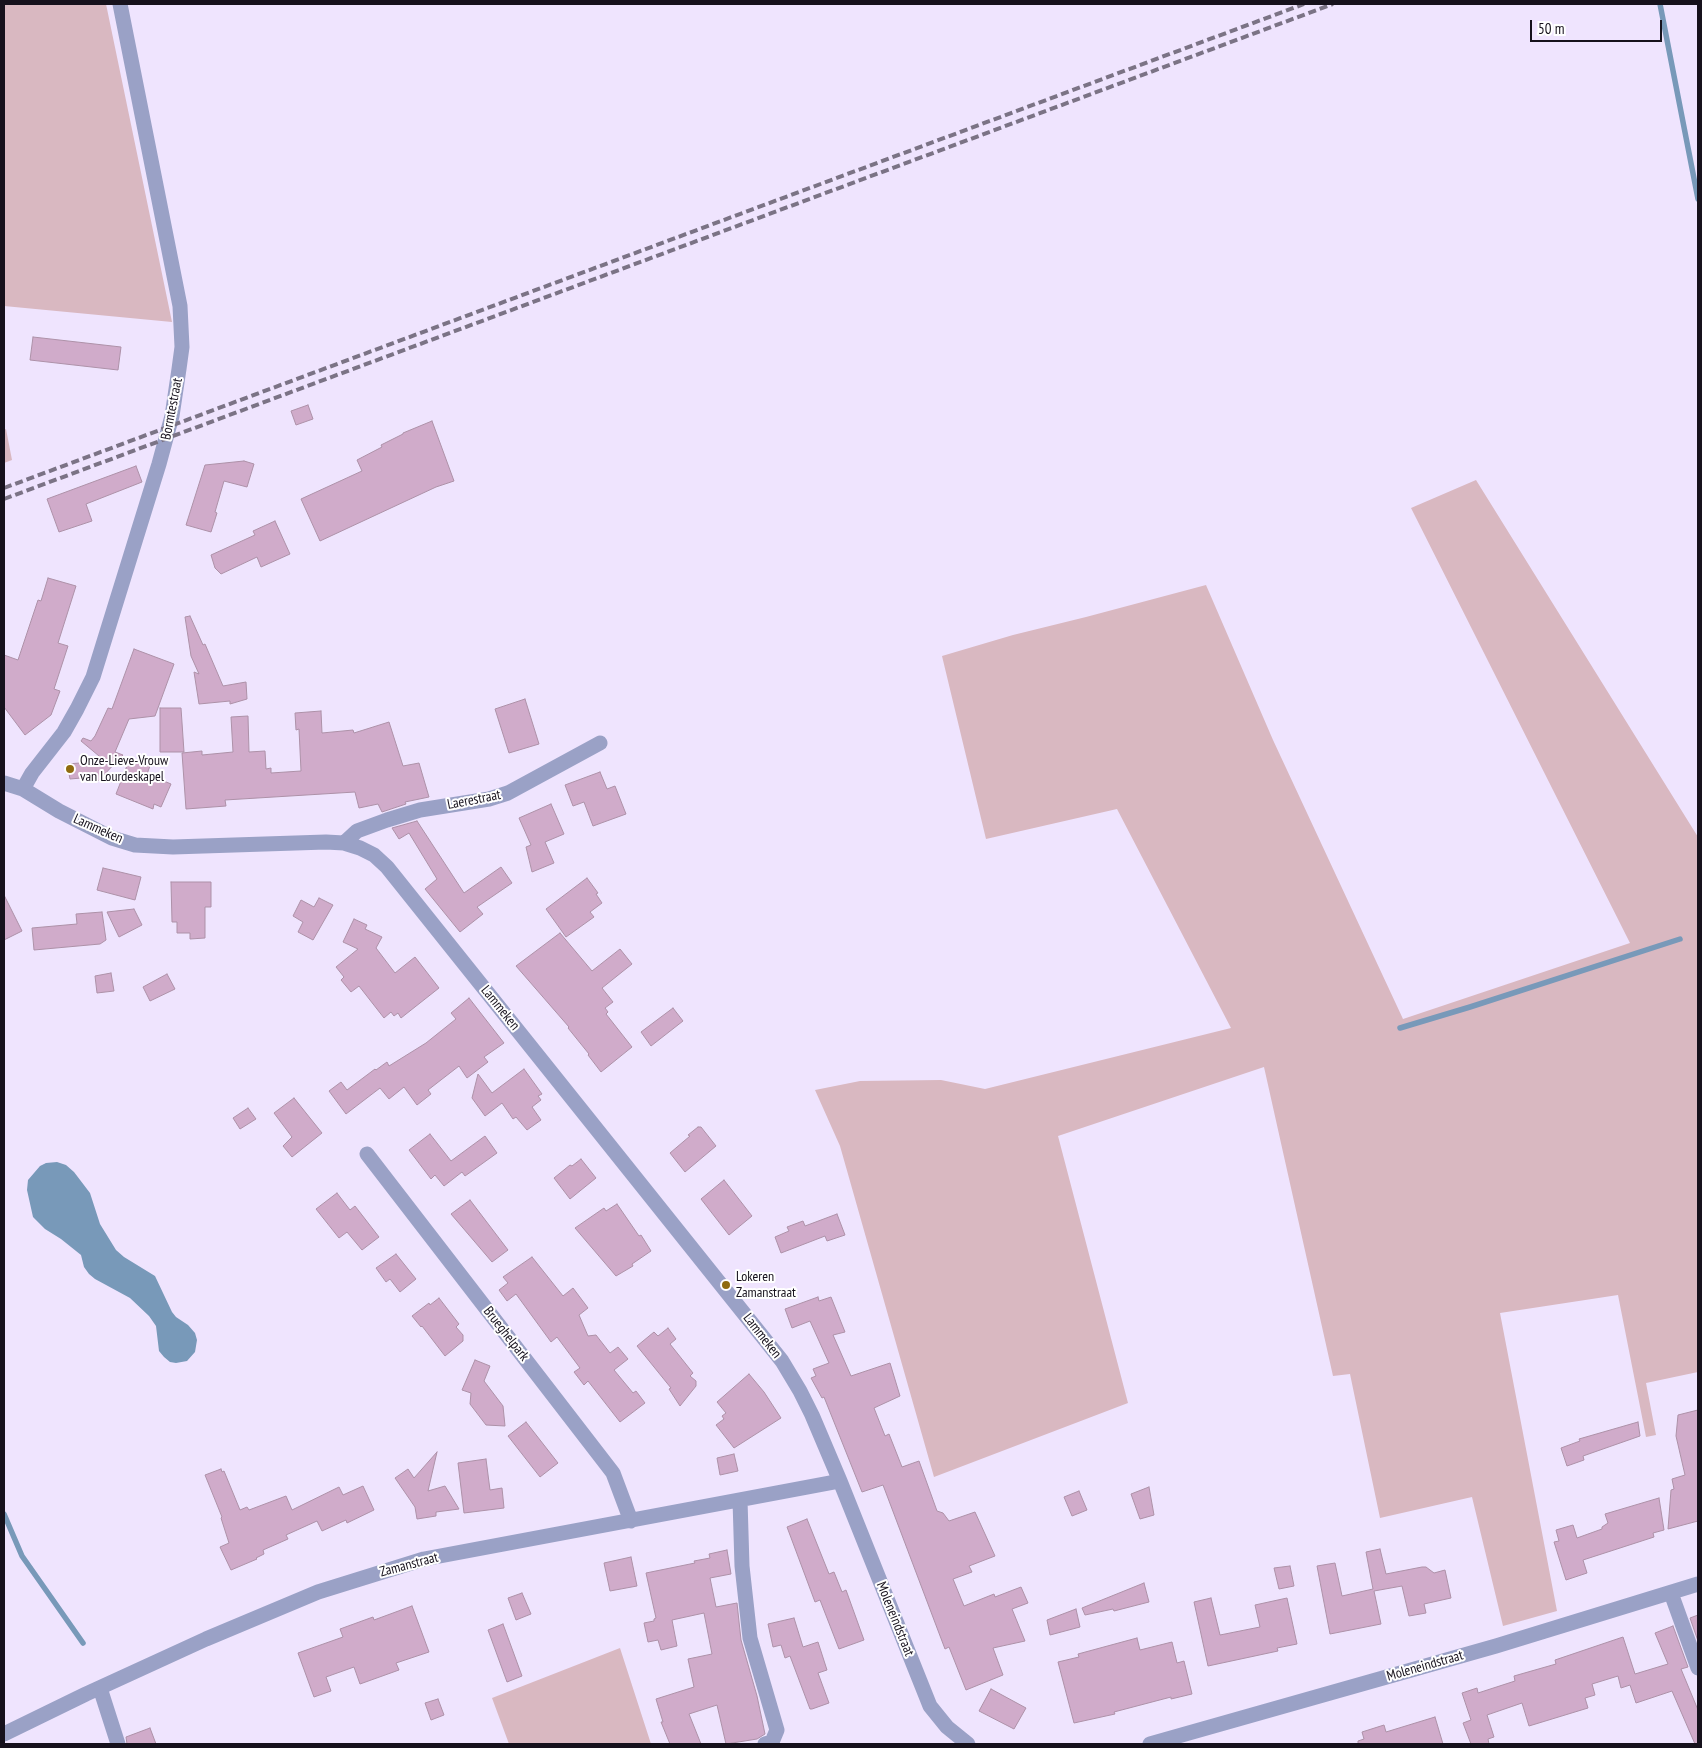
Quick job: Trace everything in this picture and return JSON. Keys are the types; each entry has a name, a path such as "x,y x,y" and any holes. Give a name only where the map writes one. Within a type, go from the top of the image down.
{"street":[{"name":"Bormtestraat","path":"22,789 64,732 93,676 159,464 172,416 179,369 182,327 178,297 120,4"},
{"name":"Laerestraat","path":"344,843 357,831 396,817 420,810 508,793 600,744"},
{"name":"Lammeken","path":"4,783 22,789 112,838 135,845 173,847 326,842 344,843 374,855 387,867 782,1361 800,1391 840,1481"},
{"name":"Brueghelpark","path":"367,1154 614,1473 631,1521"},
{"name":"Zamanstraat","path":"4,1734 100,1688 318,1592 424,1560 840,1481"},
{"name":"Moleneindstraat","path":"840,1481 930,1706 947,1727 968,1744"},
{"path":"740,1500 742,1566 750,1638 777,1730 772,1742 765,1744"},
{"name":"Moleneindstraat","path":"1150,1744 1487,1648 1698,1584"},
{"path":"1671,1592 1698,1668"},
{"path":"100,1688 118,1744"}],"shaded area":[{"path":"4,4 106,4 172,322 4,306"},
{"path":"6,429 12,460 4,463 4,430"},
{"path":"1476,480 1698,837 1698,1372 1646,1383 1656,1435 1646,1437 1618,1295 1500,1313 1557,1611 1503,1626 1472,1497 1380,1518 1350,1374 1333,1376 1264,1067 1058,1136 1128,1403 934,1477 840,1146 815,1090 860,1081 941,1080 985,1089 1231,1028 1117,809 986,839 942,656 1013,635 1206,585 1273,740 1403,1019 1630,943 1411,508"},
{"path":"620,1648 651,1744 509,1744 492,1698"}],"water":[{"path":"57,1162 66,1165 74,1172 90,1193 100,1224 116,1250 155,1276 172,1312 195,1333 197,1340 195,1352 187,1361 170,1362 164,1357 159,1351 156,1326 149,1316 130,1298 89,1274 84,1267 81,1255 45,1229 33,1217 27,1190 28,1180 40,1166 46,1163"}],"building":[{"path":"33,337 121,347 118,370 30,360"},
{"path":"308,405 313,419 296,425 291,411"},
{"path":"432,421 454,481 436,487 320,541 301,499 362,471 357,460 403,433"},
{"path":"244,461 254,464 247,487 224,481 211,532 186,525 205,465"},
{"path":"136,466 142,482 86,504 92,521 59,532 47,499"},
{"path":"275,521 290,554 261,567 257,557 221,574 215,568 211,555 255,535 253,531"},
{"path":"48,578 76,586 58,643 68,646 54,689 60,691 51,715 25,735 4,707 4,655 18,660 38,600 41,601"},
{"path":"190,616 203,645 205,644 223,686 246,682 247,699 230,704 230,701 199,704 194,672 199,674 191,656 185,617"},
{"path":"134,649 174,664 155,716 129,719 115,752 123,755 98,781 93,777 70,779 67,764 105,761 81,741 83,738 91,741 108,708 112,709"},
{"path":"525,699 539,744 509,753 495,709"},
{"path":"160,708 181,708 184,752 160,752"},
{"path":"321,711 322,733 353,730 354,733 389,722 403,766 419,763 429,797 405,802 406,804 382,812 378,804 359,808 355,792 225,800 226,806 186,809 182,753 202,751 202,755 233,752 231,717 248,716 249,752 265,751 266,769 271,768 271,773 301,771 299,729 296,730 295,713"},
{"path":"130,758 150,766 147,774 171,784 161,807 154,804 153,809 116,794"},
{"path":"600,772 607,789 615,786 626,814 593,826 584,802 573,806 565,785"},
{"path":"551,804 564,834 545,842 554,863 532,872 526,847 531,845 519,818"},
{"path":"417,821 464,893 501,867 512,883 477,907 483,914 460,932 425,889 437,879 409,833 399,839 392,828"},
{"path":"103,868 141,877 135,900 97,890"},
{"path":"587,878 598,893 596,894 602,903 590,912 594,917 566,937 546,909"},
{"path":"171,882 211,882 211,907 205,907 205,938 190,939 190,933 177,933 177,922 172,922"},
{"path":"4,895 22,931 4,940"},
{"path":"319,898 333,905 313,940 298,932 303,922 293,916 301,900 314,907"},
{"path":"134,909 142,925 119,937 107,912"},
{"path":"102,912 106,940 100,944 34,950 32,928 77,924 76,914"},
{"path":"354,919 367,925 365,929 382,937 376,948 395,973 415,957 439,988 401,1018 398,1013 394,1016 391,1012 384,1018 359,986 351,992 341,980 344,977 336,967 358,949 343,942"},
{"path":"560,933 592,971 620,949 632,964 602,988 613,1002 605,1008 608,1012 606,1014 632,1047 601,1072 569,1027 516,966"},
{"path":"111,973 114,991 97,993 95,976"},
{"path":"167,974 175,989 150,1001 143,987"},
{"path":"469,998 504,1043 484,1057 488,1062 467,1078 459,1066 428,1090 431,1094 417,1105 404,1087 389,1099 380,1088 346,1114 329,1091 341,1082 347,1090 375,1069 387,1062 389,1066 426,1043 456,1019 451,1013"},
{"path":"673,1008 683,1021 651,1046 641,1032"},
{"path":"524,1069 542,1094 538,1096 541,1100 532,1107 541,1120 527,1130 516,1117 513,1119 502,1103 485,1116 472,1098 478,1074 492,1093"},
{"path":"294,1098 322,1133 292,1157 283,1146 292,1137 274,1113"},
{"path":"248,1108 256,1119 240,1129 233,1118"},
{"path":"698,1127 701,1127 716,1146 685,1172 670,1153"},
{"path":"430,1134 451,1161 485,1136 497,1153 465,1176 462,1172 444,1186 435,1175 431,1179 409,1150"},
{"path":"581,1159 596,1178 570,1199 554,1178"},
{"path":"724,1180 752,1216 729,1235 701,1199"},
{"path":"337,1193 350,1210 355,1206 379,1237 362,1250 347,1232 339,1238 316,1209"},
{"path":"470,1200 508,1250 492,1262 451,1214"},
{"path":"617,1204 651,1251 632,1264 633,1266 616,1276 575,1228 604,1208 606,1211"},
{"path":"837,1214 845,1235 827,1241 825,1236 781,1253 775,1237 789,1231 787,1227 803,1221 805,1226"},
{"path":"396,1254 416,1279 400,1292 390,1279 386,1282 376,1268"},
{"path":"532,1257 563,1296 573,1288 588,1308 579,1315 588,1336 596,1335 610,1353 618,1347 628,1359 614,1370 633,1393 636,1391 645,1403 620,1422 588,1381 584,1385 574,1372 580,1368 557,1337 551,1342 516,1294 507,1301 499,1290 508,1283 503,1277"},
{"path":"818,1297 819,1301 831,1297 845,1332 833,1335 851,1376 890,1363 900,1396 874,1408 885,1436 889,1434 902,1467 919,1461 937,1511 943,1513 949,1521 975,1512 995,1556 969,1566 972,1572 953,1579 964,1606 994,1594 995,1597 1021,1587 1028,1603 1012,1609 1025,1641 993,1648 1003,1675 966,1690 949,1647 945,1649 883,1485 862,1492 824,1397 822,1398 811,1378 816,1376 813,1369 829,1363 810,1321 792,1328 785,1309"},
{"path":"439,1298 459,1324 456,1327 463,1335 463,1341 445,1356 412,1316"},
{"path":"668,1328 676,1339 670,1344 693,1373 690,1376 696,1381 696,1386 680,1406 669,1389 671,1388 637,1346 654,1332 658,1336"},
{"path":"475,1360 490,1366 484,1381 503,1406 505,1426 486,1425 470,1404 471,1393 462,1390"},
{"path":"749,1374 764,1392 781,1418 734,1448 716,1425 724,1419 722,1416 726,1413 717,1402"},
{"path":"1698,1410 1698,1521 1668,1529 1671,1490 1674,1489 1672,1479 1685,1475 1676,1436 1678,1415"},
{"path":"526,1422 558,1463 540,1477 508,1436"},
{"path":"1638,1422 1640,1436 1583,1456 1584,1460 1567,1466 1561,1448 1580,1441 1579,1439"},
{"path":"437,1452 428,1491 445,1486 459,1509 436,1512 436,1516 417,1519 415,1507 395,1478 408,1469 414,1478"},
{"path":"734,1454 738,1471 720,1475 717,1458"},
{"path":"486,1459 490,1490 502,1488 504,1508 464,1513 458,1463"},
{"path":"221,1469 222,1472 224,1471 240,1510 247,1507 249,1510 286,1496 292,1510 339,1487 343,1495 363,1486 374,1510 347,1523 346,1520 322,1531 317,1521 286,1535 288,1539 263,1550 264,1554 257,1559 231,1570 220,1547 229,1543 222,1517 205,1475"},
{"path":"1149,1487 1154,1515 1140,1519 1131,1494"},
{"path":"1079,1491 1087,1510 1072,1516 1064,1497"},
{"path":"1659,1498 1664,1530 1653,1533 1654,1537 1583,1560 1587,1573 1566,1580 1554,1542 1559,1541 1556,1530 1573,1525 1577,1538 1602,1529 1608,1523 1605,1514"},
{"path":"807,1519 829,1574 834,1572 842,1592 846,1590 864,1640 839,1649 820,1600 815,1602 787,1527"},
{"path":"1380,1549 1386,1574 1422,1567 1426,1567 1434,1573 1445,1570 1451,1598 1424,1604 1426,1613 1409,1616 1402,1586 1374,1591 1381,1624 1330,1634 1317,1566 1335,1563 1342,1596 1373,1589 1366,1552"},
{"path":"727,1550 731,1574 710,1578 716,1607 737,1603 741,1640 757,1696 765,1734 757,1739 726,1744 717,1705 689,1714 701,1744 670,1744 661,1722 663,1722 656,1699 694,1687 688,1659 712,1654 704,1613 672,1620 677,1646 661,1650 658,1640 648,1642 644,1623 654,1621 656,1618 646,1573 695,1563 694,1561 710,1558 709,1554"},
{"path":"631,1557 637,1586 610,1591 604,1563"},
{"path":"1290,1566 1294,1586 1279,1589 1274,1568"},
{"path":"1144,1583 1149,1602 1114,1611 1113,1609 1085,1615 1082,1608"},
{"path":"522,1593 531,1614 516,1620 508,1598"},
{"path":"1211,1598 1220,1635 1260,1627 1255,1605 1287,1598 1297,1644 1277,1648 1278,1651 1208,1666 1194,1602"},
{"path":"412,1606 429,1652 396,1663 399,1670 360,1684 354,1667 326,1677 331,1691 314,1697 298,1653 343,1637 340,1629 373,1617 374,1620"},
{"path":"1076,1609 1080,1627 1050,1635 1047,1620"},
{"path":"1698,1615 1698,1641 1690,1618"},
{"path":"794,1618 803,1647 818,1642 827,1670 818,1673 829,1703 812,1709 810,1709 790,1656 785,1658 781,1645 773,1647 768,1624"},
{"path":"503,1624 522,1676 507,1682 488,1630"},
{"path":"1673,1626 1688,1667 1681,1669 1698,1710 1698,1744 1695,1744 1672,1691 1636,1703 1630,1685 1621,1688 1618,1676 1592,1684 1595,1695 1585,1698 1588,1708 1529,1726 1522,1703 1487,1715 1494,1737 1488,1739 1489,1744 1471,1744 1463,1723 1471,1720 1462,1693 1477,1688 1478,1693 1515,1681 1514,1676 1556,1664 1555,1660 1623,1637 1635,1674 1668,1664 1655,1633"},
{"path":"1137,1638 1140,1650 1172,1642 1177,1663 1184,1661 1192,1694 1171,1699 1171,1697 1114,1712 1115,1714 1074,1723 1058,1662 1079,1657 1078,1654"},
{"path":"991,1689 1026,1708 1014,1729 979,1711"},
{"path":"438,1699 444,1715 431,1720 425,1703"},
{"path":"1435,1717 1443,1744 1358,1744 1358,1741 1364,1739 1362,1732 1384,1725 1386,1732"},
{"path":"150,1728 156,1744 127,1744 126,1737"}],"waterway":[{"path":"1660,4 1698,199"},
{"path":"1400,1028 1680,939"},
{"path":"4,1514 22,1556 83,1643"}],"railway":[{"path":"4,488 1304,4"},
{"path":"4,499 1333,4"}],"place":[{"name":"Onze-Lieve-Vrouw van Lourdeskapel","path":"70,769"},
{"name":"Lokeren Zamanstraat","path":"726,1285"}]}
